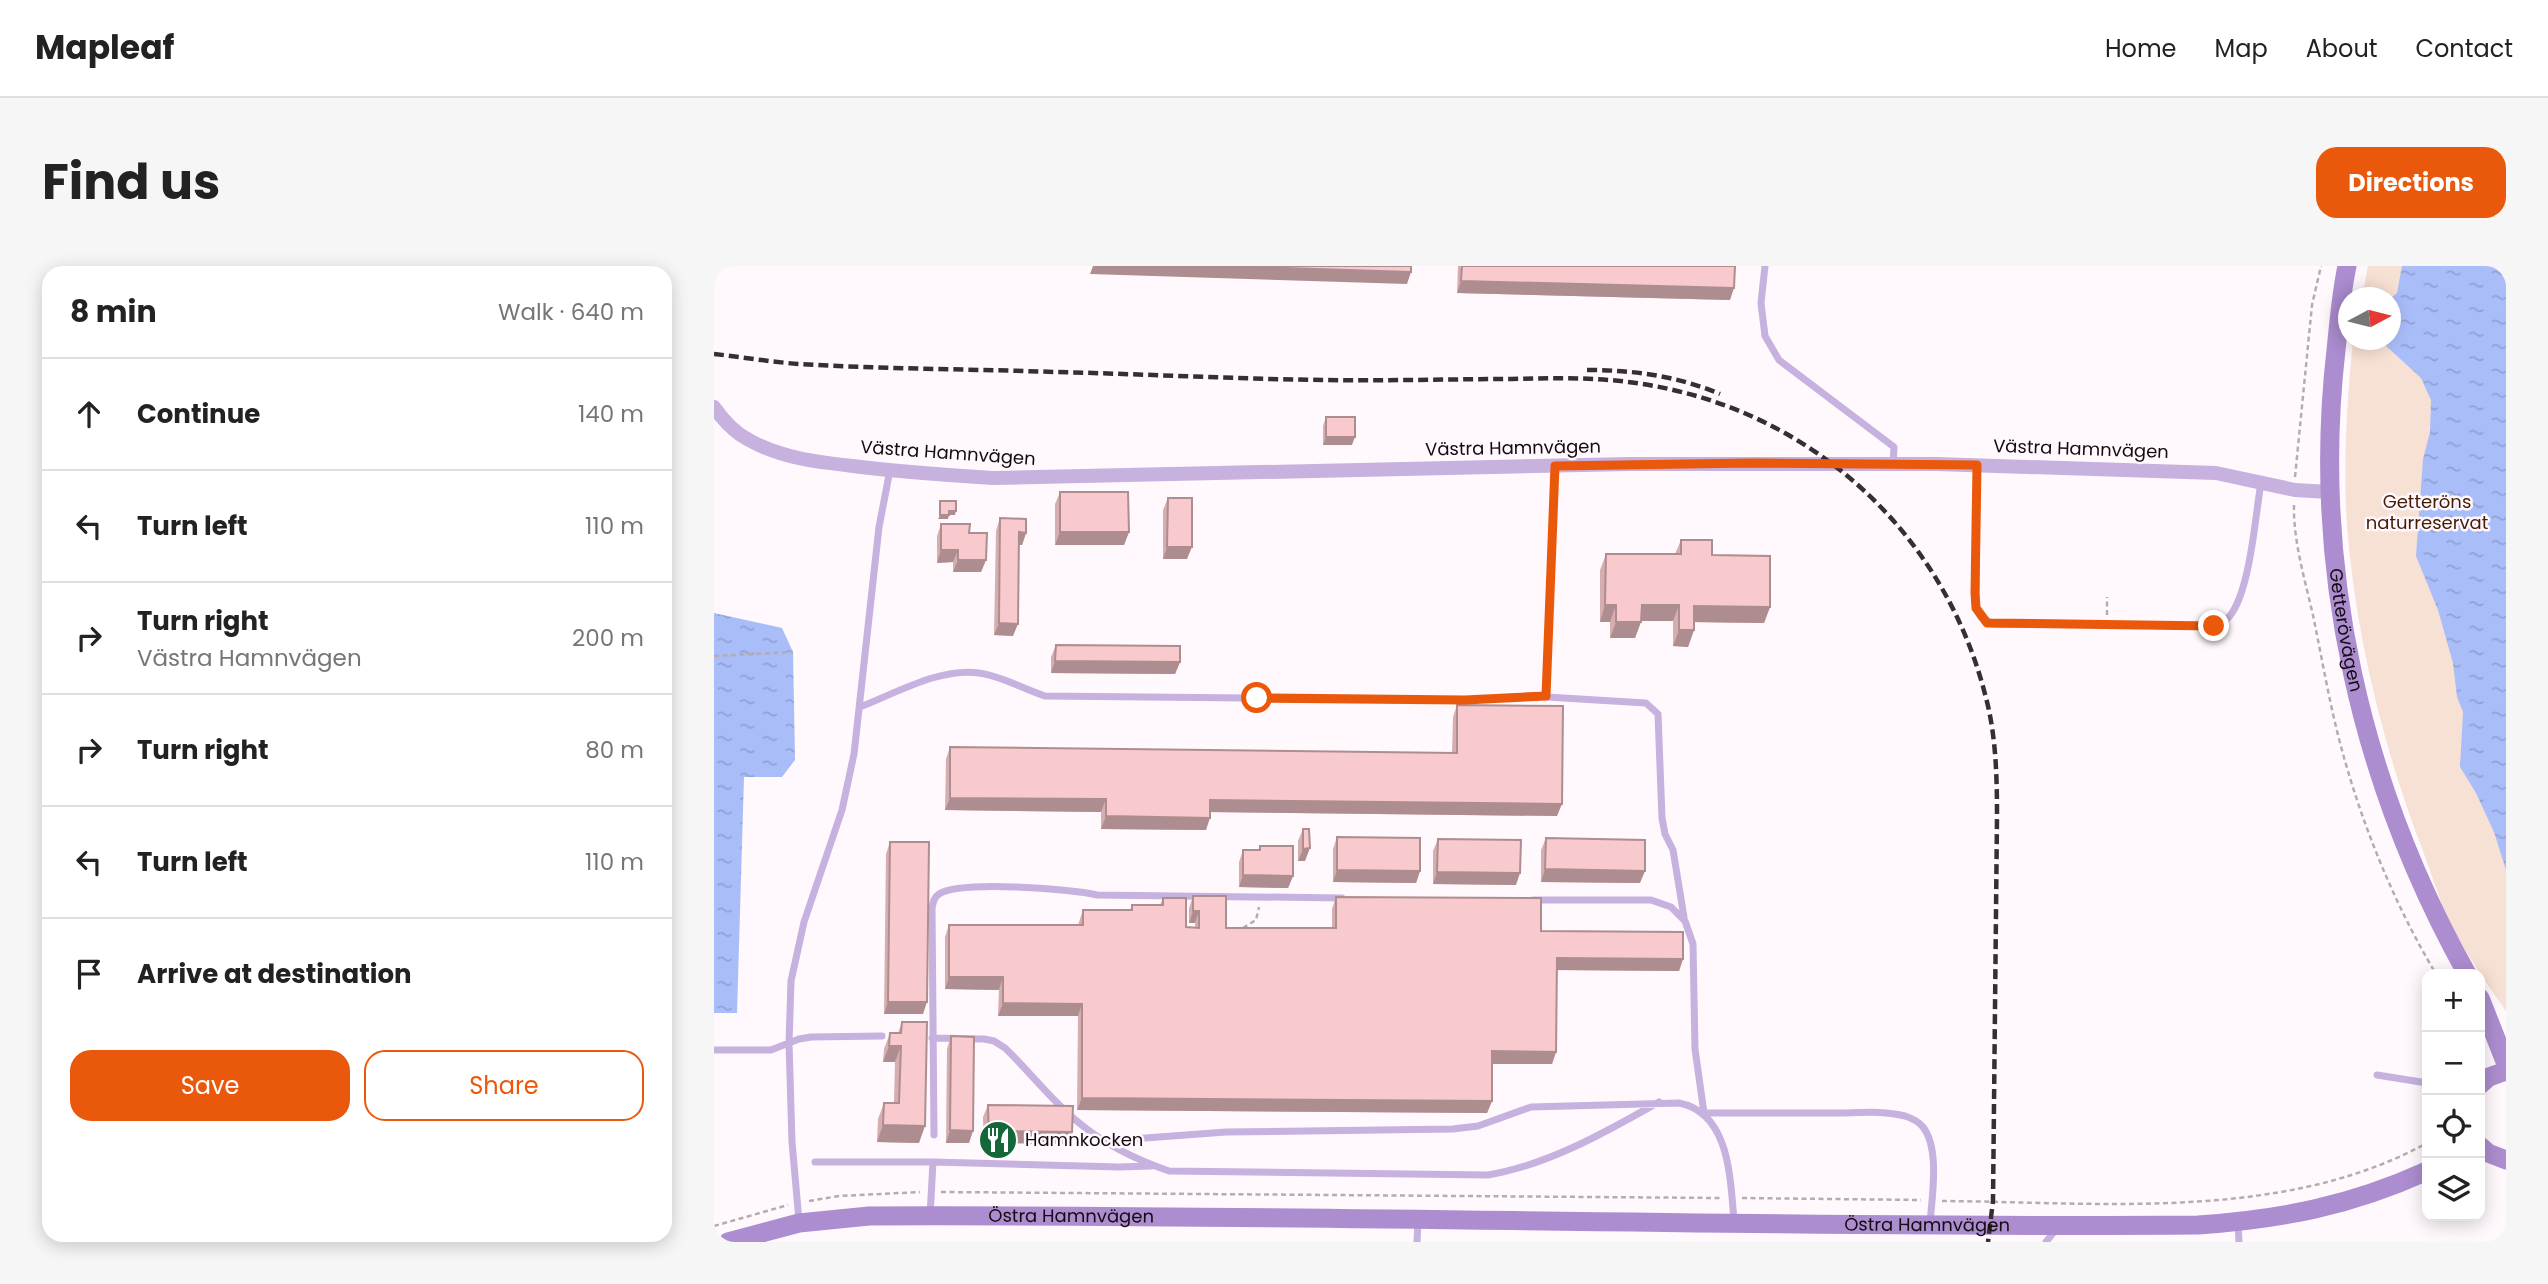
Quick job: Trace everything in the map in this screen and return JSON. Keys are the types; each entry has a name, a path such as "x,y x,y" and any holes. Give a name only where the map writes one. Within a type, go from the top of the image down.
{"street":[{"name":"Getterövägen","path":"2347,266 2333,373 2329,492 2341,616 2362,719 2392,815 2445,935 2464,969"},
{"name":"Västra Hamnvägen","path":"714,407 732,428 747,439 784,455 890,470 1016,479 1752,463 1977,465 2216,473 2295,490 2329,492"},
{"path":"2485,1011 2506,1064"},
{"path":"2485,1081 2506,1071"},
{"path":"2485,1150 2506,1160"},
{"name":"Östra Hamnvägen","path":"728,1242 798,1213 857,1217 2198,1225 2238,1222 2320,1209 2380,1191 2422,1173"}],"lane":[{"path":"1765,266 1761,303 1765,336 1779,360 1894,447 1893,465"},
{"path":"1977,465 1976,608 1981,617 1993,624 2214,626 2226,620 2236,606 2246,577 2261,482"},
{"path":"1546,696 1555,466"},
{"path":"798,1213 789,1043 791,981 810,900 842,810 854,754 878,527 890,470"},
{"path":"860,707 953,671 981,673 1009,681 1027,690 1055,696 1465,700 1546,696 1646,703 1658,714 1662,818 1665,834 1673,850 1685,921 1693,944 1695,1049 1704,1113"},
{"path":"934,1135 932,908 934,899 945,891 963,888 1032,887 1097,895 1346,898"},
{"path":"1527,900 1651,900 1671,906 1685,921"},
{"path":"714,1051 771,1051 811,1037 882,1036"},
{"path":"932,1038 994,1041 1005,1048 1077,1121 1104,1141 1152,1166 1185,1173 1488,1175 1519,1168 1569,1148 1605,1132 1659,1102"},
{"path":"2377,1075 2422,1082"},
{"path":"1104,1141 1227,1132 1453,1129 1478,1126 1531,1107 1659,1102 1689,1105 1704,1113 1717,1130 1723,1146 1735,1224"},
{"path":"1704,1113 1870,1113 1903,1116 1923,1126 1928,1136 1933,1170 1930,1223"},
{"path":"815,1162 1152,1166"},
{"path":"929,1216 933,1162"},
{"path":"1417,1242 1418,1219"},
{"path":"2238,1222 2239,1242"},
{"path":"2046,1242 2059,1224"}],"path":[{"path":"2106,625 2107,597"},
{"path":"714,656 793,652"},
{"path":"1235,931 1252,925 1256,920 1259,897"},
{"path":"714,1226 798,1213 839,1196 931,1192 2176,1203 2314,1186 2386,1163 2422,1145"}],"green space":[{"name":"Getteröns naturreservat","path":"2368,266 2506,266 2506,1011 2485,981 2485,969 2477,969 2444,908 2396,772 2364,650 2351,568 2345,480 2352,350 2401,350 2401,287 2364,287"}],"water":[{"path":"2402,266 2506,266 2506,870 2494,832 2476,793 2460,767 2463,712 2457,697 2453,663 2438,610 2416,556 2423,459 2430,432 2431,400 2421,378 2390,350 2401,350 2401,287 2398,287"},
{"path":"714,613 782,628 793,652 795,760 782,777 744,777 737,1013 714,1013"}],"building":[{"path":"1222,266 1411,266 1411,272"},
{"path":"1462,266 1735,266 1734,288 1461,281"},
{"path":"1326,417 1355,417 1355,437 1326,437"},
{"path":"1060,492 1128,492 1129,532 1060,532"},
{"path":"1168,498 1192,498 1192,547 1167,547"},
{"path":"940,501 956,501 956,511 949,511 949,515 940,515"},
{"path":"1000,518 1026,519 1026,533 1019,532 1018,624 999,623"},
{"path":"941,524 970,524 969,533 987,533 986,560 958,560 958,550 941,550"},
{"path":"1681,540 1712,540 1712,555 1770,556 1770,607 1694,606 1694,630 1679,630 1679,605 1642,605 1641,622 1616,622 1616,605 1605,605 1606,554 1681,554"},
{"path":"1056,645 1180,646 1180,662 1055,661"},
{"path":"1457,705 1563,706 1562,804 1210,800 1210,818 1106,816 1106,799 950,798 950,747 1457,753"},
{"path":"1303,829 1309,829 1310,848 1303,849"},
{"path":"1337,837 1420,838 1420,871 1337,870"},
{"path":"1546,838 1645,840 1645,871 1545,869"},
{"path":"1438,839 1521,840 1520,873 1437,872"},
{"path":"890,842 929,842 927,1002 888,1002"},
{"path":"1260,846 1293,846 1293,876 1243,875 1243,850 1260,850"},
{"path":"1193,896 1226,896 1226,928 1336,928 1336,897 1541,898 1541,931 1683,932 1683,959 1557,958 1556,1052 1492,1051 1492,1101 1082,1098 1082,1004 1003,1003 1003,977 949,977 949,925 1083,925 1083,910 1132,910 1132,905 1163,905 1163,898 1186,898 1186,927 1199,928 1199,911 1193,911"},
{"path":"902,1022 927,1022 925,1126 883,1125 884,1103 899,1103 901,1046 889,1046 890,1033 901,1033"},
{"path":"951,1036 974,1037 973,1131 950,1130"},
{"path":"988,1105 1073,1106 1072,1132 1003,1131 1003,1141 989,1140"}],"railway":[{"path":"714,354 831,366 1258,379 1605,380 1636,383 1698,396 1756,418 1810,448 1858,485 1901,529 1936,579 1965,634 1989,709 1995,755 1997,817 1993,1201 1988,1242"},
{"path":"1587,370 1655,375 1720,394"}],"place":[{"name":"Hamnkocken","path":"998,1140"}],"route":[{"path":"1257,698 1465,700 1546,696 1555,466 1752,463 1977,465 1975,593 1976,608 1987,623 2214,626"}]}
